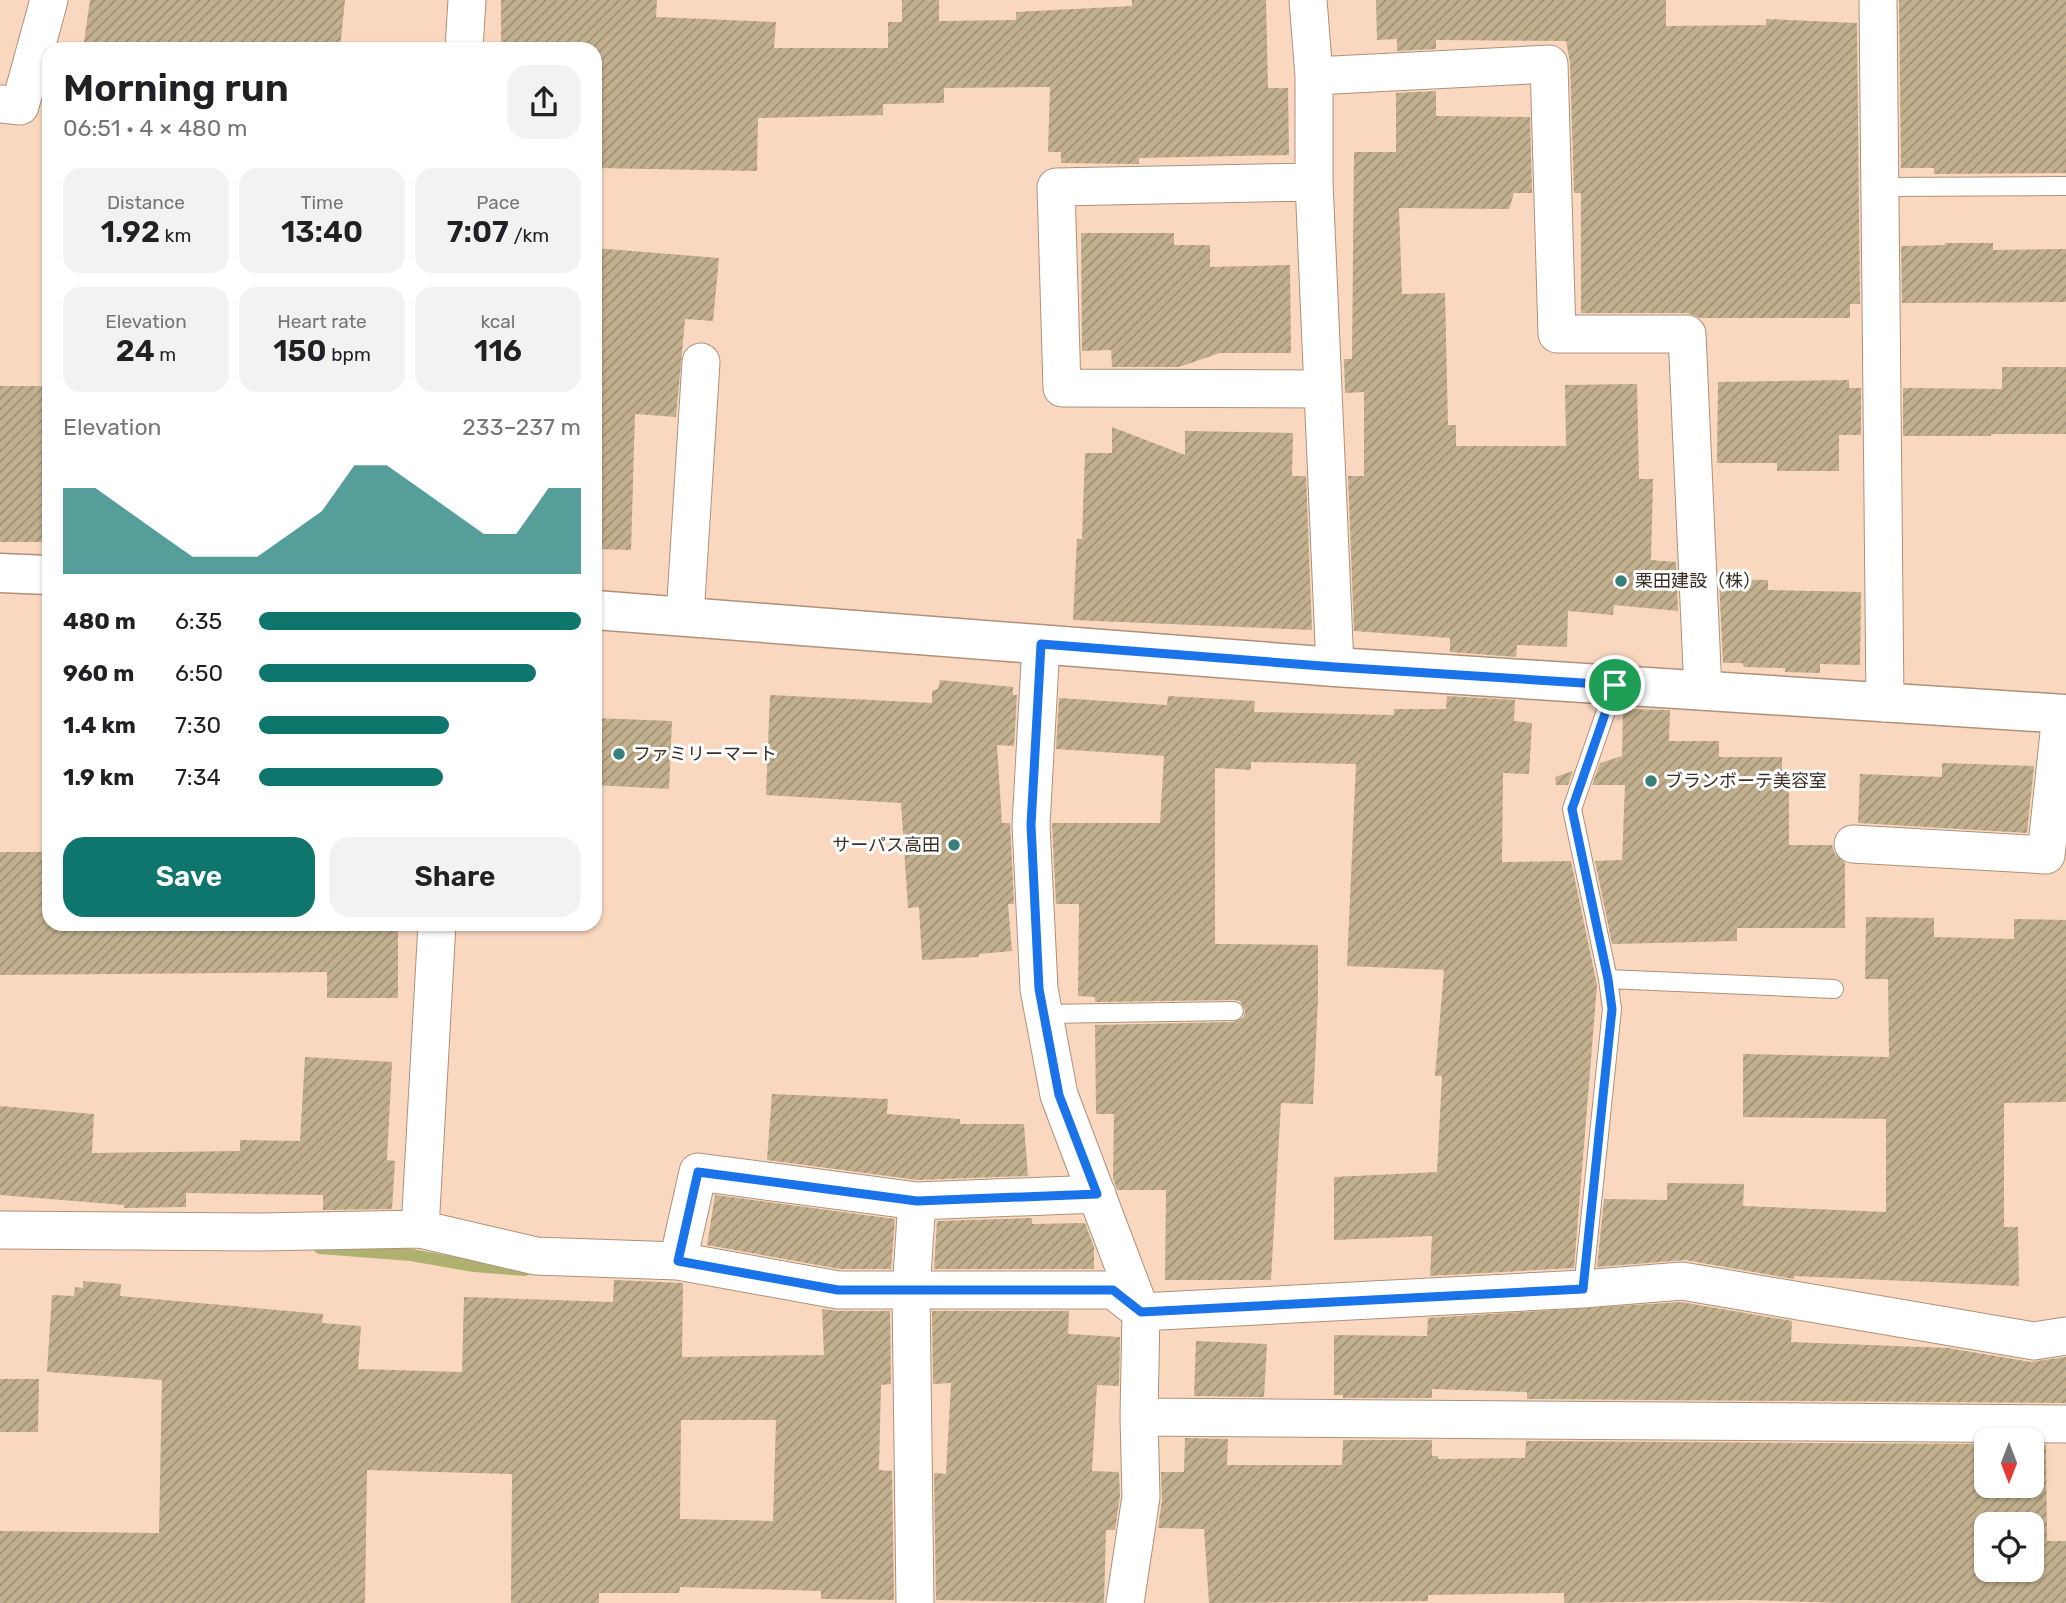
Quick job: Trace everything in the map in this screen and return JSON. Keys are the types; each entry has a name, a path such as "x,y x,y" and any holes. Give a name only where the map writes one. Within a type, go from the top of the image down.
{"street":[{"path":"0,104 20,106 49,0"},
{"path":"464,42 467,0"},
{"path":"1308,0 1314,76 1314,182 1335,667"},
{"path":"1878,0 1885,703"},
{"path":"1314,76 1549,64 1557,334 1687,334 1703,691"},
{"path":"1314,182 1056,187 1062,388 1323,389"},
{"path":"685,615 701,362"},
{"path":"0,573 42,575"},
{"path":"602,610 1335,667 2064,714 2046,855 1853,844"},
{"path":"1041,644 1031,825 1039,989 1059,1095 1141,1312 1141,1497 1125,1603"},
{"path":"419,1229 437,931"},
{"path":"678,1261 698,1172 917,1201 1097,1194"},
{"path":"915,1603 911,1291 917,1201"},
{"path":"0,1230 419,1229 536,1256 678,1261 838,1290 1113,1290 1141,1312 1583,1289 1682,1281 2034,1341 2066,1336"},
{"path":"1139,1417 2066,1424"}],"lane":[{"path":"1879,187 2066,186"},
{"path":"1583,1289 1612,1009 1572,809 1615,685"},
{"path":"1608,979 1833,989"},
{"path":"1044,1014 1234,1011"}],"building":[{"path":"90,0 345,0 341,42 84,42"},
{"path":"501,0 657,0 656,17 776,22 774,48 888,48 888,22 902,22 902,0 939,0 939,21 1016,20 1016,12 1132,6 1132,0 1266,0 1268,88 1288,88 1289,155 1139,158 1139,164 1061,163 1061,152 1048,152 1050,87 944,88 944,103 883,104 883,115 758,118 757,171 602,168 602,42 501,42"},
{"path":"1376,0 1666,0 1666,26 1766,25 1766,19 1857,23 1860,304 1850,304 1850,318 1700,318 1687,313 1581,313 1581,193 1574,193 1570,63 1566,41 1436,40 1436,49 1397,51 1397,39 1377,40"},
{"path":"1899,0 2066,0 2066,173 1934,174 1934,168 1901,168"},
{"path":"1436,91 1436,116 1530,117 1532,193 1514,193 1509,209 1399,208 1402,294 1445,293 1448,425 1456,425 1456,446 1566,446 1565,385 1637,384 1639,479 1653,479 1651,560 1676,562 1678,611 1614,605 1613,615 1568,611 1567,647 1517,645 1516,657 1450,652 1450,638 1354,631 1348,476 1364,476 1364,392 1345,393 1344,359 1352,359 1354,152 1396,152 1396,93"},
{"path":"1081,233 1174,233 1174,245 1210,245 1210,267 1290,265 1291,353 1220,353 1179,367 1112,367 1111,350 1082,351"},
{"path":"1993,243 1993,250 2066,249 2066,302 1902,303 1901,246"},
{"path":"602,249 719,258 713,321 685,319 676,417 635,414 631,550 602,549"},
{"path":"2002,367 2066,367 2066,434 1903,436 1903,388 2002,389"},
{"path":"1849,380 1849,388 1861,388 1861,435 1839,435 1839,471 1777,471 1777,463 1717,463 1718,382"},
{"path":"0,386 42,386 42,542 0,542"},
{"path":"1112,427 1185,455 1185,431 1293,433 1292,476 1306,476 1312,630 1073,620 1077,539 1082,539 1085,453 1112,453"},
{"path":"1719,579 1768,580 1768,590 1861,592 1860,665 1820,664 1820,673 1785,672 1785,668 1744,667 1742,663 1723,663"},
{"path":"940,680 1013,687 1013,695 1017,695 1014,746 997,745 1002,823 1010,823 1014,904 1008,904 1012,951 979,954 979,957 922,960 919,907 908,908 901,803 766,795 770,695 932,703 932,691 938,689"},
{"path":"1168,696 1255,701 1254,712 1394,715 1394,709 1446,709 1447,696 1515,700 1514,721 1532,723 1529,774 1503,773 1502,862 1571,861 1597,985 1574,1268 1430,1276 1432,1236 1334,1240 1334,1177 1437,1172 1442,1076 1435,1076 1444,970 1347,966 1356,764 1251,762 1251,770 1215,768 1215,944 1318,945 1313,1104 1281,1103 1271,1280 1165,1280 1166,1190 1117,1190 1113,1178 1114,1114 1096,1114 1095,1025 1234,1022 1244,1017 1245,1010 1240,1001 1234,1000 1095,1002 1095,997 1078,996 1079,904 1056,904 1052,823 1160,823 1164,756 1056,749 1059,698 1167,705"},
{"path":"1623,709 1670,710 1669,741 1719,741 1719,757 1782,757 1782,779 1789,779 1789,845 1832,845 1835,854 1845,863 1845,928 1737,928 1737,941 1612,944 1595,861 1622,860 1625,785 1592,785 1600,763 1622,756"},
{"path":"602,718 672,721 669,789 602,785"},
{"path":"1942,763 2034,766 2027,833 1858,823 1860,774 1942,777"},
{"path":"1573,771 1568,785 1556,785 1555,777"},
{"path":"0,852 42,852 42,931 398,931 398,998 327,998 327,972 0,975"},
{"path":"1866,917 1934,918 1934,937 2014,939 2014,919 2066,920 2066,1102 2004,1103 2004,1227 2018,1227 2019,1286 1794,1276 1794,1279 1685,1260 1597,1267 1604,1199 1667,1200 1667,1183 1744,1184 1743,1206 1886,1212 1886,1119 1743,1117 1743,1054 1889,1057 1888,979 1865,979"},
{"path":"305,1057 392,1062 387,1160 395,1161 392,1209 323,1210 323,1195 186,1193 186,1207 124,1208 124,1205 0,1195 0,1106 94,1114 92,1153 240,1151 240,1140 300,1141"},
{"path":"772,1094 888,1099 887,1114 960,1119 960,1124 1024,1124 1028,1176 918,1180 767,1160"},
{"path":"715,1195 895,1219 891,1269 840,1269 707,1245"},
{"path":"1032,1218 1032,1224 1085,1223 1094,1247 1094,1269 934,1269 937,1221"},
{"path":"614,1280 683,1283 682,1357 824,1355 822,1309 890,1311 891,1384 881,1385 879,1470 892,1471 894,1600 821,1599 821,1591 680,1587 679,1593 599,1593 599,1603 511,1603 512,1474 367,1470 365,1603 0,1603 0,1531 159,1533 162,1380 47,1372 52,1295 74,1296 75,1287 83,1288 83,1281 121,1284 120,1296 323,1314 322,1323 361,1326 358,1369 462,1372 464,1297 613,1302","holes":["681,1420 776,1420 773,1521 680,1519"]},
{"path":"1681,1302 1792,1321 1791,1342 1948,1348 2031,1362 2066,1357 2066,1403 1527,1399 1527,1392 1432,1389 1432,1398 1343,1398 1343,1395 1334,1395 1334,1335 1427,1336 1428,1318"},
{"path":"932,1311 1069,1311 1068,1334 1120,1337 1119,1386 1097,1385 1092,1471 1119,1472 1120,1496 1115,1530 1106,1530 1104,1603 936,1600 934,1473 946,1474 951,1383 933,1384"},
{"path":"1196,1341 1267,1344 1264,1397 1194,1396"},
{"path":"0,1379 39,1379 38,1432 0,1432"},
{"path":"1185,1438 1228,1439 1227,1465 1342,1465 1343,1440 1432,1440 1432,1456 1438,1456 1438,1459 1525,1458 1526,1441 1974,1444 1974,1498 2044,1498 2046,1445 2047,1541 2066,1541 2066,1603 1746,1600 1564,1603 1564,1593 1428,1595 1428,1601 1209,1603 1204,1529 1158,1528 1162,1500 1161,1472 1184,1472"}],"waterway":[{"path":"320,1248 411,1255 474,1266 525,1270"}],"place":[{"name":"栗田建設（株）","path":"1621,581"},
{"name":"ファミリーマート","path":"619,754"},
{"name":"ブランボーテ美容室","path":"1651,781"},
{"name":"サーパス高田","path":"954,845"}],"route":[{"path":"1041,644 1615,685 1572,809 1612,1009 1583,1289 1141,1312 1113,1290 838,1290 678,1261 698,1172 917,1201 1097,1194 1059,1095 1039,989 1031,825 1041,644"}]}
